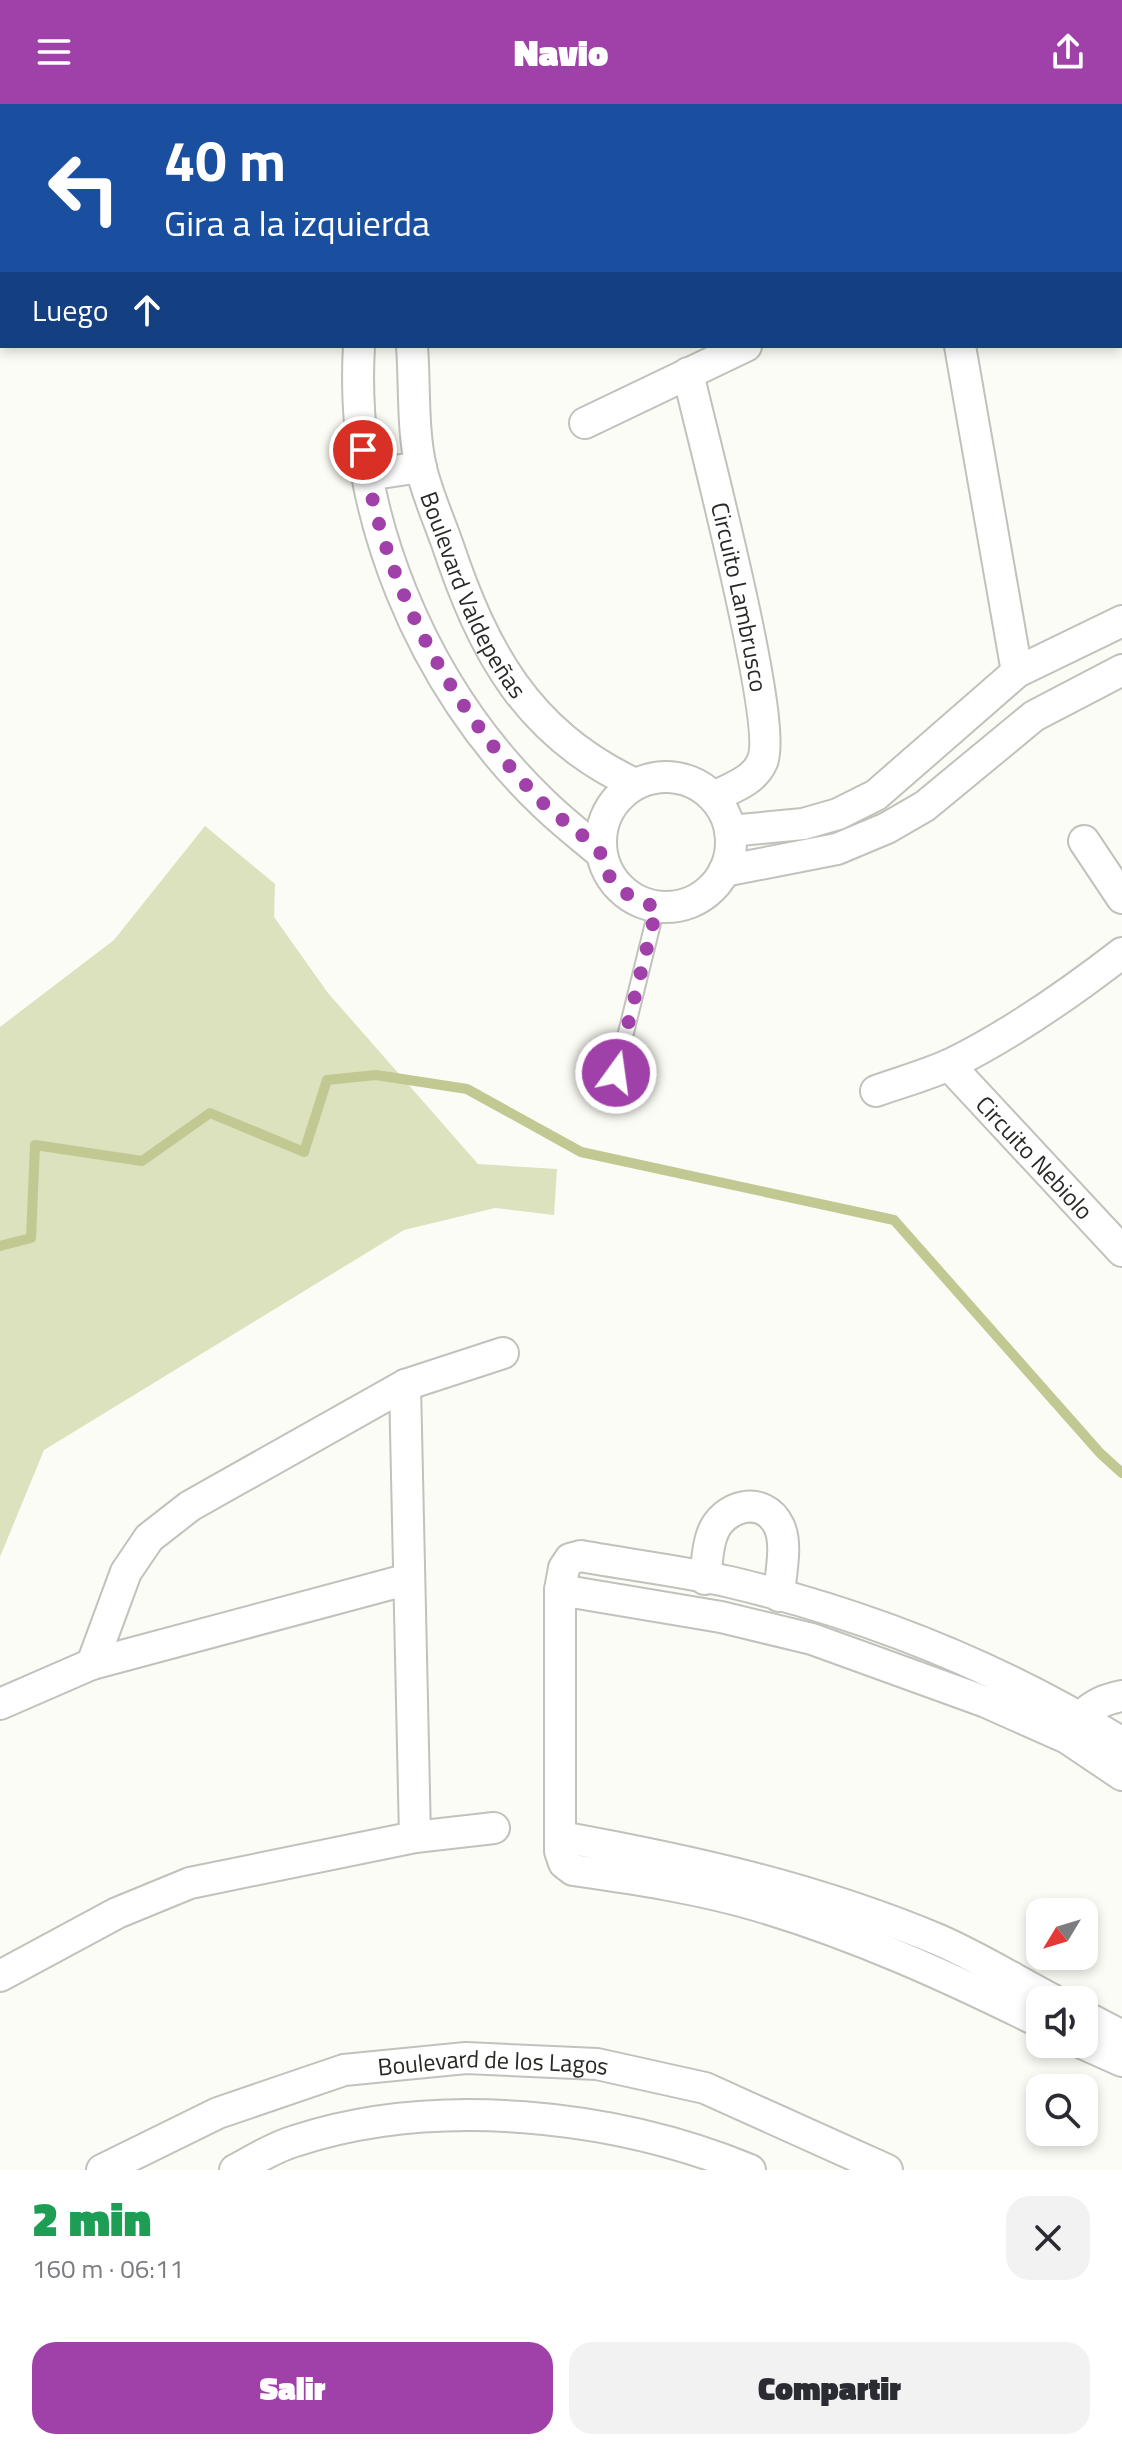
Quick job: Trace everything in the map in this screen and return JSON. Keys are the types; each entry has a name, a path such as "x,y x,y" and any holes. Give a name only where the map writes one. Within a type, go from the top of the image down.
{"street":[{"path":"359,348 356,399 367,475 384,546 410,613 445,676 488,740 540,801 601,853"},
{"name":"Boulevard Valdepeñas","path":"412,348 421,467 462,588 494,658 521,699 572,749 635,784"},
{"path":"585,423 742,348"},
{"path":"960,348 1017,672"},
{"name":"Circuito Lambrusco","path":"688,373 750,642 768,742 762,764 747,781 714,797"},
{"path":"367,475 421,467"},
{"path":"730,831 803,824 838,814 876,795 1017,672 1122,621"},
{"path":"724,871 837,849 887,828 925,806 1034,716 1122,670"},
{"path":"655,777 676,777 697,784 714,797 730,831 731,851 724,871 713,888 696,900 677,907 657,907 626,894 606,869 601,853 601,833 606,813 618,796 635,784 655,777"},
{"path":"1084,841 1122,898"},
{"path":"876,1091 949,1065 1073,991 1122,953"},
{"name":"Circuito Nebiolo","path":"949,1065 1122,1251"},
{"path":"92,1664 126,1572 149,1538 190,1506 405,1385 503,1353"},
{"path":"405,1385 415,1837"},
{"path":"721,1617 711,1536 719,1520 748,1505 761,1507 773,1517 783,1540 779,1596"},
{"path":"1026,2015 929,1967 759,1906 667,1884 573,1870 564,1863 561,1837 560,1590 564,1568 570,1559 581,1556 716,1580 823,1607 911,1639 994,1673 1073,1727 1122,1775"},
{"path":"0,1704 92,1664 409,1579"},
{"path":"560,1590 721,1617 812,1639 986,1702 1122,1743"},
{"path":"902,1671 911,1639"},
{"path":"1073,1727 1104,1699 1122,1696"},
{"path":"0,1976 117,1913 190,1883 415,1837 494,1828"},
{"path":"561,1837 701,1862 823,1897 941,1941 1026,1986"},
{"path":"1098,2023 1122,2036"},
{"path":"1098,2050 1122,2061"},
{"name":"Boulevard de los Lagos","path":"102,2170 218,2113 344,2070 466,2058 597,2064 705,2088 887,2170"},
{"name":"Boulevard de los Lagos","path":"235,2170 293,2141 379,2121 467,2114 596,2125 725,2160 750,2170"}],"lane":[{"path":"616,1073 657,907"}],"green space":[{"path":"205,826 275,884 274,917 328,993 478,1164 557,1169 554,1215 495,1208 404,1230 44,1450 0,1557 0,1027 114,940"}],"waterway":[{"path":"0,1246 31,1238 35,1145 142,1161 210,1113 304,1152 327,1080 376,1075 467,1089 581,1152 894,1220 1100,1453 1122,1473"}],"route":[{"path":"363,450 384,546 410,613 445,676 488,740 540,801 601,853 615,883 640,903 657,907 616,1073"}]}
